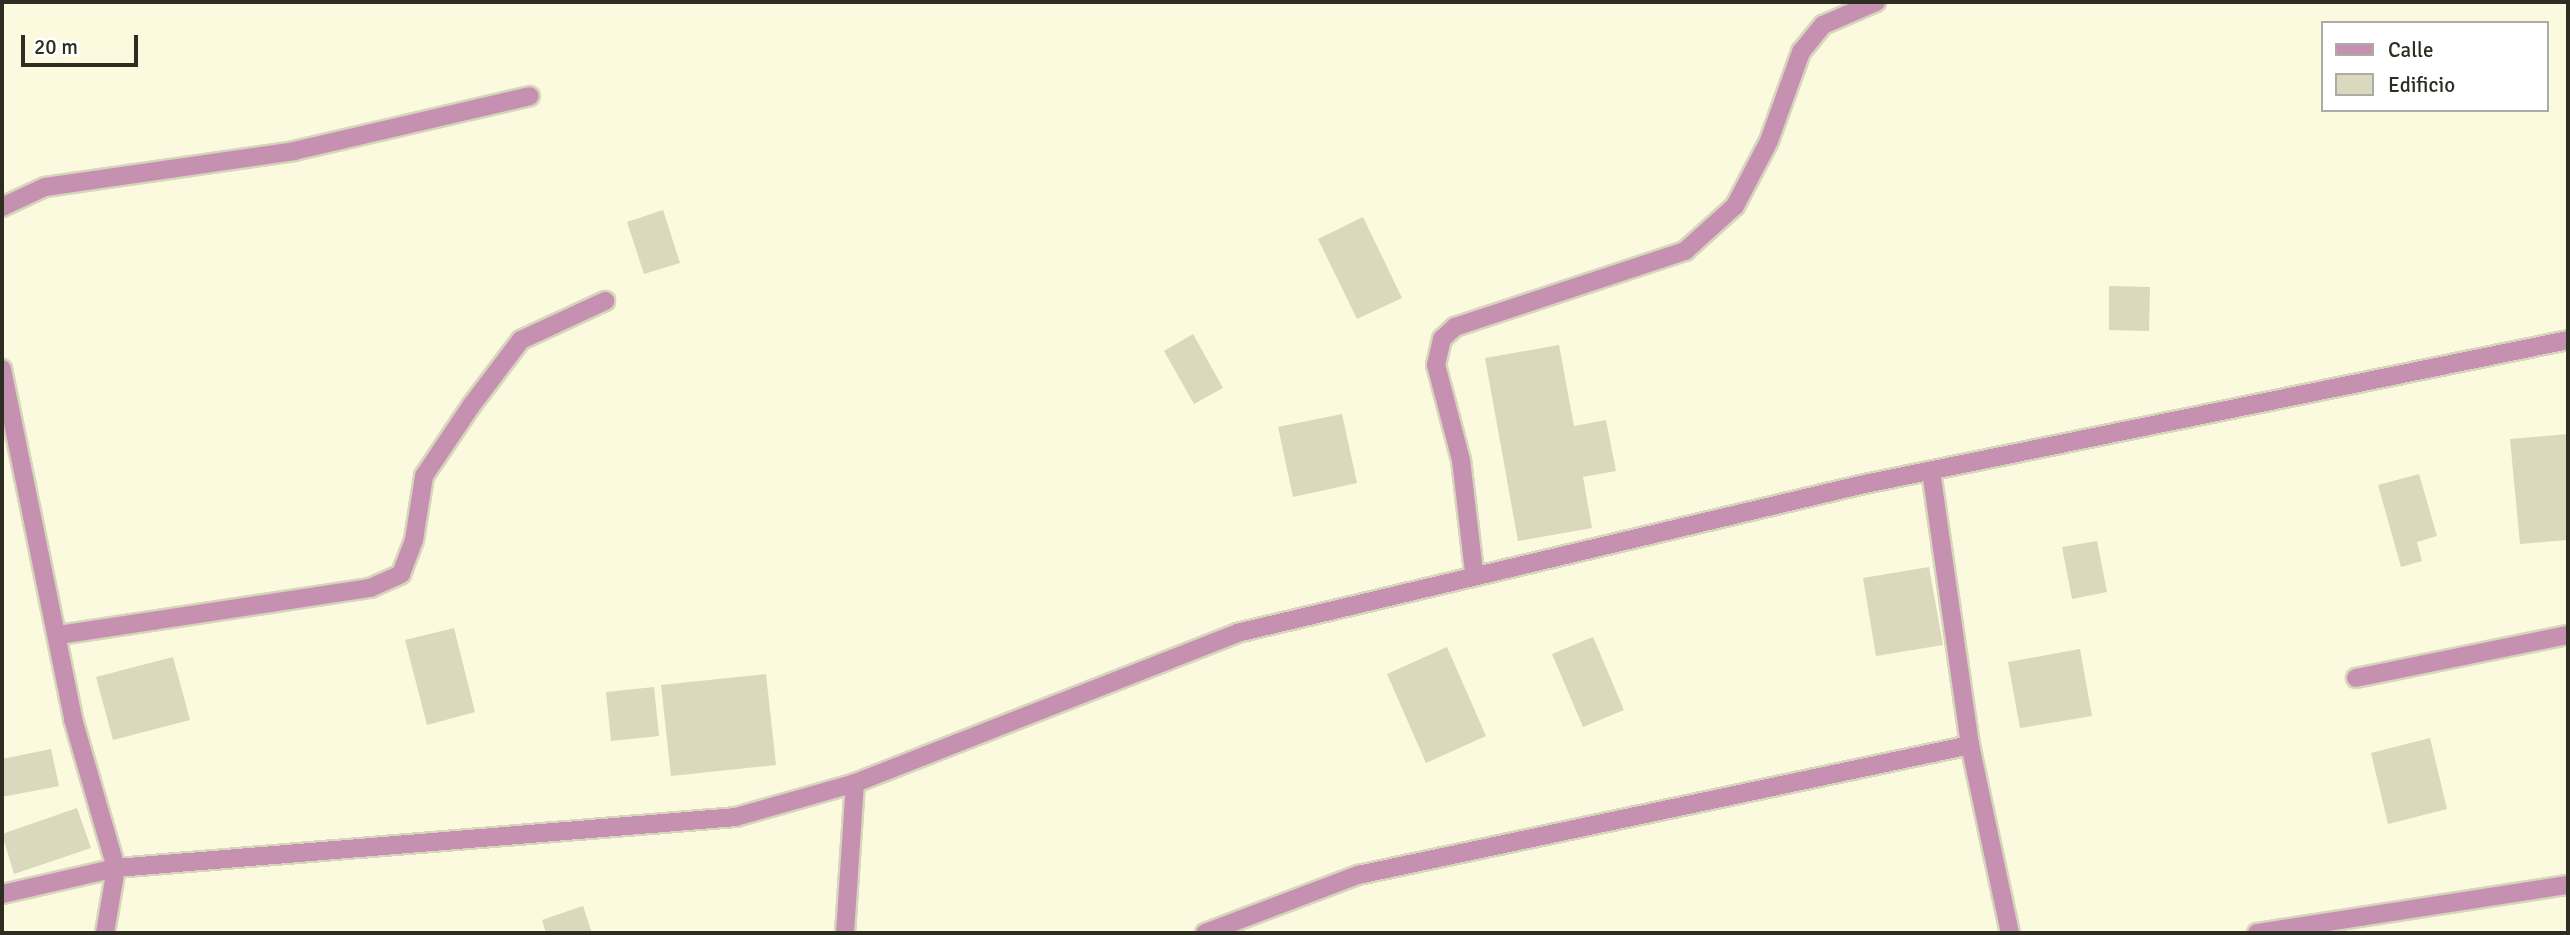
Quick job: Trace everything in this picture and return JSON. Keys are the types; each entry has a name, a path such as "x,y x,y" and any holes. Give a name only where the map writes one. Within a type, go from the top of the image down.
{"street":[{"path":"1474,572 1461,460 1436,365 1442,340 1455,327 1685,251 1735,206 1769,141 1801,52 1823,25 1876,2"},
{"path":"2,207 45,187 294,151 530,96"},
{"path":"59,635 370,588 401,573 414,540 424,476 471,407 521,341 605,300"},
{"path":"2,894 116,868 736,817 855,783 1237,633 1474,572 1931,471 2568,340"},
{"path":"2,369 59,635 73,719 116,868 105,933"},
{"path":"1931,471 1970,745 2010,933"},
{"path":"2356,678 2568,635"},
{"path":"1205,933 1358,875 1970,745"},
{"path":"845,933 855,783"},
{"path":"2257,933 2568,885"}],"building":[{"path":"663,210 680,263 644,274 627,222"},
{"path":"1363,217 1402,298 1357,319 1318,239"},
{"path":"2109,286 2150,287 2149,331 2109,330"},
{"path":"1193,334 1223,388 1194,404 1164,351"},
{"path":"1559,345 1574,426 1606,420 1616,471 1583,477 1592,528 1518,541 1485,358"},
{"path":"1342,414 1357,483 1293,497 1278,427"},
{"path":"2568,434 2568,540 2520,544 2510,439"},
{"path":"2419,474 2437,536 2417,542 2422,561 2401,567 2378,485"},
{"path":"2097,541 2107,592 2072,599 2062,547"},
{"path":"1929,567 1943,645 1876,656 1863,578"},
{"path":"454,628 475,712 427,725 405,640"},
{"path":"1593,637 1624,710 1583,727 1552,654"},
{"path":"1447,647 1486,736 1426,763 1387,674"},
{"path":"2080,649 2092,716 2020,728 2008,662"},
{"path":"173,657 190,720 113,740 96,677"},
{"path":"766,674 776,765 671,776 661,685"},
{"path":"654,687 659,736 611,741 606,692"},
{"path":"2430,738 2447,809 2388,824 2371,753"},
{"path":"51,749 59,786 2,797 2,759"},
{"path":"77,808 91,848 14,874 2,834"},
{"path":"583,906 592,933 546,933 542,920"}]}
